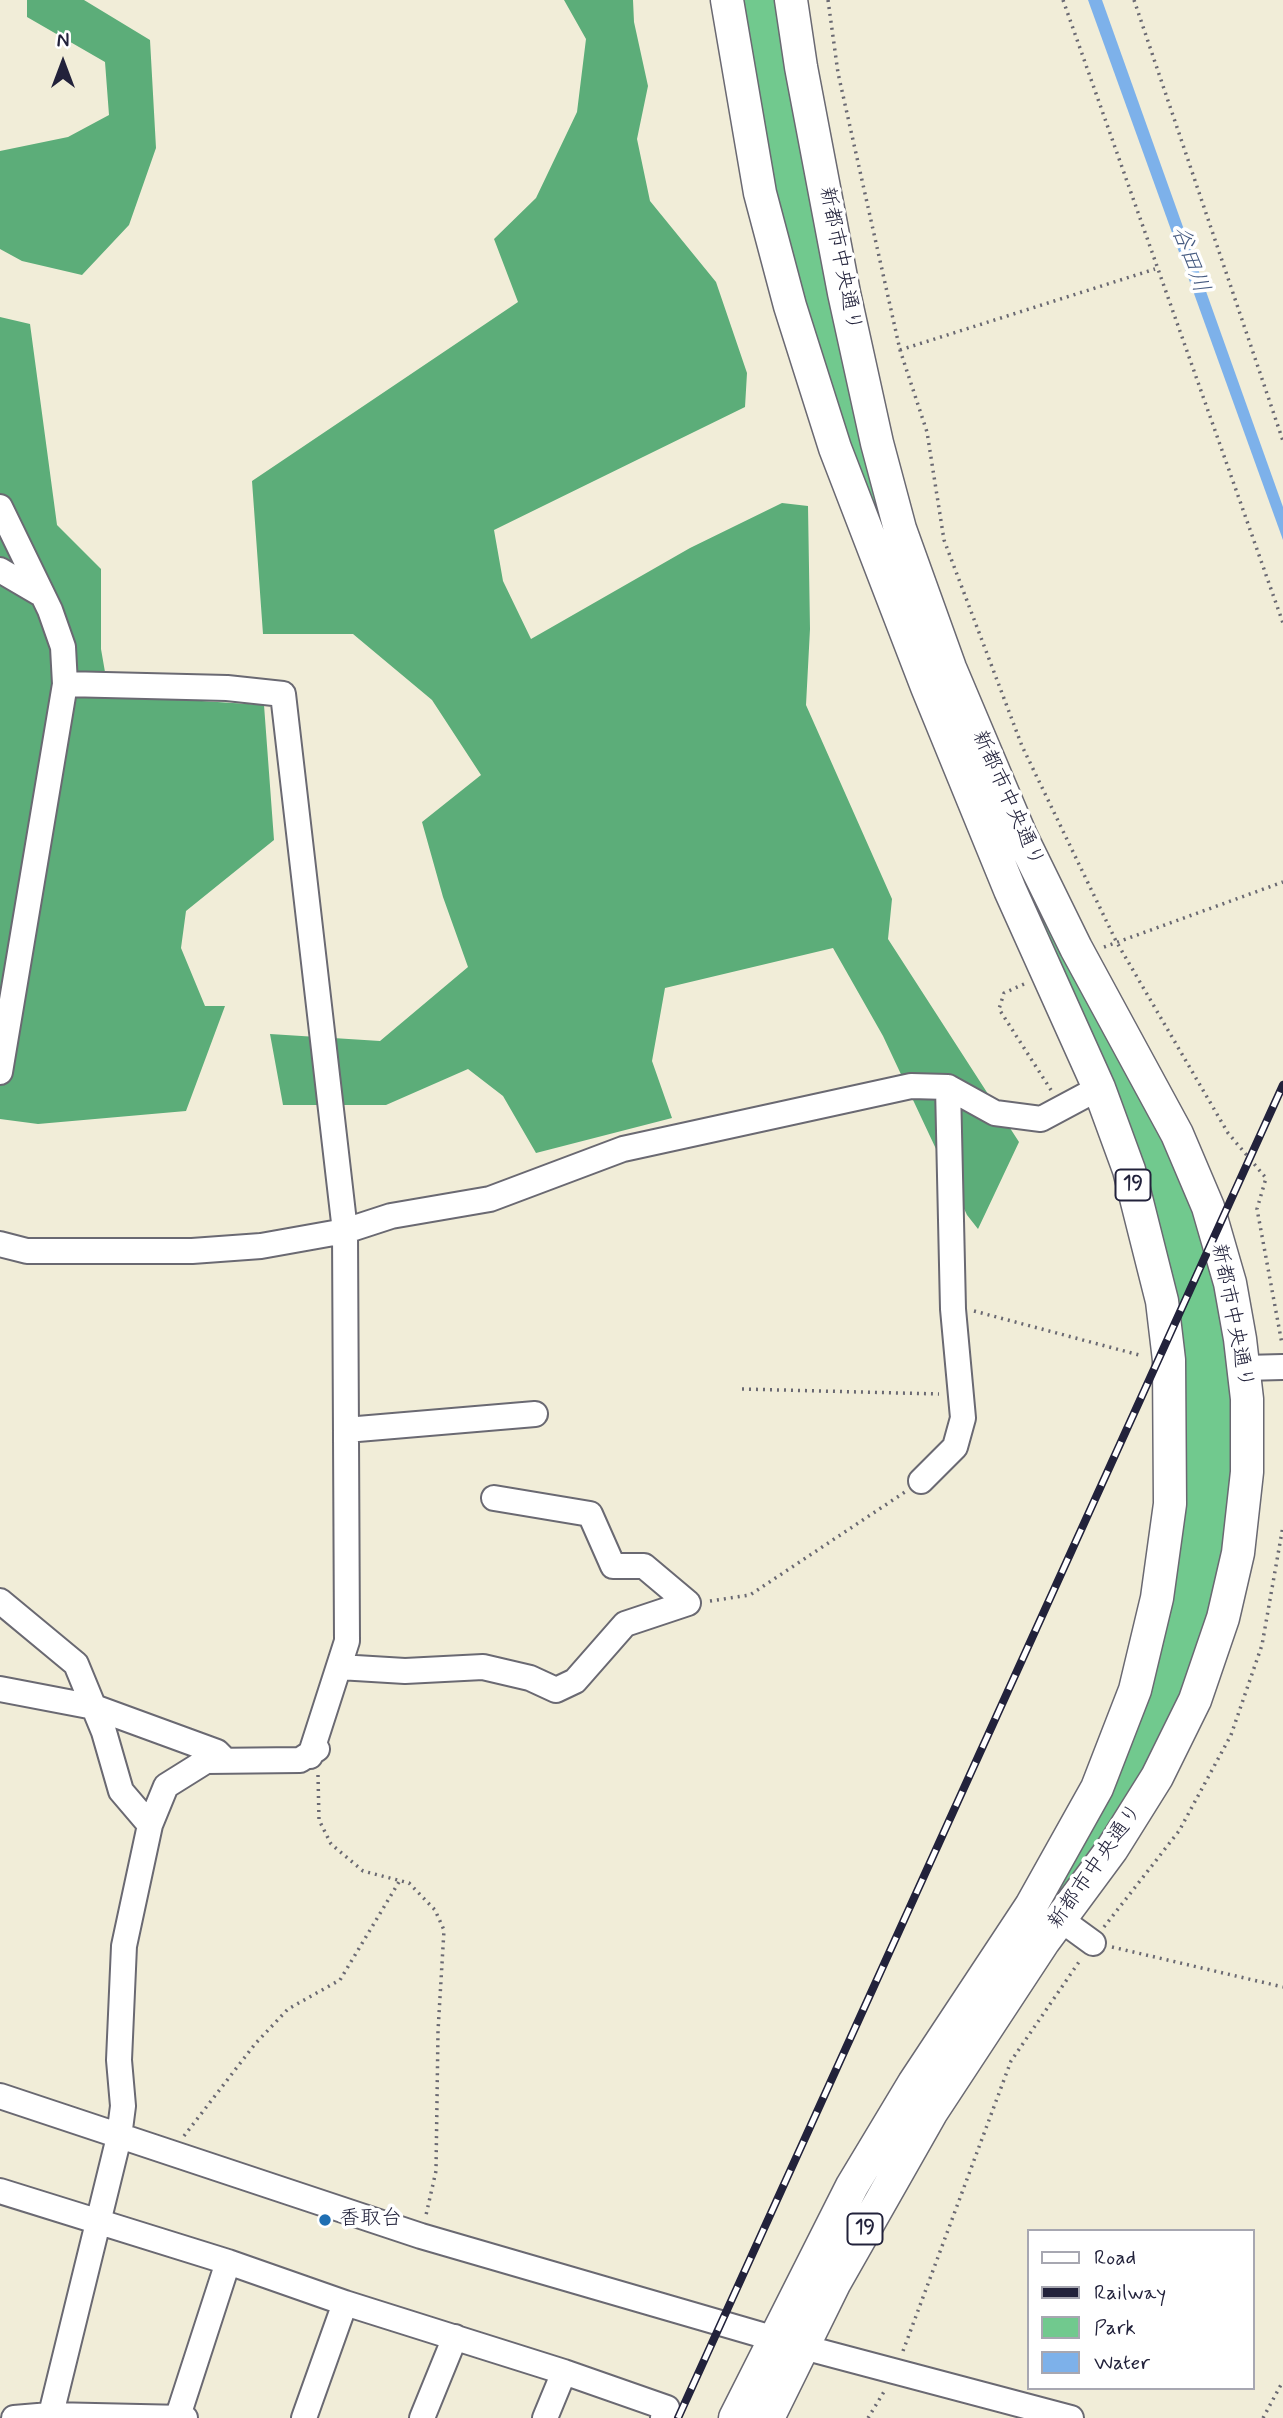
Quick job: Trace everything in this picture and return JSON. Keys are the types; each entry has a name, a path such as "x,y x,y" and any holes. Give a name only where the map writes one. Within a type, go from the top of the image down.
{"main road":[{"name":"新都市中央通り","path":"727,0 760,193 790,306 835,448 927,687 1010,890 1099,1088 1129,1170 1162,1301 1169,1360 1168,1518 1157,1598 1135,1690 1118,1740 1097,1788 1031,1906 914,2083 852,2186 788,2343 768,2418"},
{"name":"新都市中央通り","path":"735,2418 835,2282 932,2113 1157,1777 1195,1700 1214,1646 1238,1553 1244,1499 1247,1399 1230,1283 1208,1207 1177,1134 1076,948 1021,836 950,668 905,541 877,443 847,306 801,67 791,0"}],"street":[{"path":"0,507 39,593 50,610 63,647 65,684 0,1072"},
{"path":"0,570 39,593"},
{"path":"50,2417 119,2137 123,2106 119,2060 124,1946 150,1825 166,1786 206,1761 300,1760 314,1752 346,1641 345,1231 283,694 227,688 65,684"},
{"path":"0,1244 27,1251 192,1251 261,1246 345,1231 391,1216 490,1199 623,1149 911,1086 948,1087 995,1113 1041,1119 1099,1088"},
{"path":"921,1481 955,1447 963,1418 953,1309 948,1087"},
{"path":"1244,1368 1283,1367"},
{"path":"346,1430 535,1414"},
{"path":"494,1498 590,1514 613,1566 644,1566 688,1603"},
{"path":"0,1601 76,1664 94,1707 121,1791 150,1825"},
{"path":"339,1667 405,1671 484,1667 530,1678 556,1690 575,1681 625,1624 688,1603"},
{"path":"0,1689 94,1707 217,1752 226,1761"},
{"path":"1060,1919 1093,1943"},
{"path":"0,2096 421,2236 788,2343 1071,2418"},
{"path":"0,2191 564,2372 667,2408 663,2418"},
{"path":"14,2418 182,2417 228,2262"},
{"path":"304,2418 345,2303"},
{"path":"422,2418 455,2337"},
{"path":"545,2418 564,2372"}],"path":[{"path":"828,0 838,73 901,351 927,432 944,540 1022,746 1116,941 1228,1133 1266,1178 1257,1209 1283,1350"},
{"path":"1063,0 1283,623"},
{"path":"1134,0 1283,442"},
{"path":"901,351 1156,269"},
{"path":"1099,949 1283,883"},
{"path":"1033,980 1004,993 999,1009 1064,1109"},
{"path":"953,1309 964,1308 1039,1330 1169,1360"},
{"path":"742,1389 961,1395"},
{"path":"688,1603 750,1595 921,1481"},
{"path":"869,2418 895,2372 1011,2062 1093,1943 1179,1831 1231,1735 1262,1645 1283,1526"},
{"path":"314,1752 320,1820 331,1844 363,1871 409,1883 435,1910 444,1930 438,2031 436,2171 421,2236"},
{"path":"170,2154 255,2044 288,2009 340,1980 400,1881"},
{"path":"1093,1943 1283,1987"},
{"path":"1262,2418 1283,2381"}],"green space":[{"path":"27,0 84,0 150,40 156,148 129,225 82,275 22,261 0,249 0,151 68,137 109,115 105,62 27,17"},
{"path":"564,0 633,0 634,22 648,86 637,139 650,201 716,282 747,373 745,407 494,530 503,581 531,639 690,548 782,503 808,506 810,629 806,705 892,899 888,939 1019,1142 978,1229 967,1215 883,1036 833,948 665,988 652,1061 672,1118 536,1153 503,1096 468,1069 386,1105 283,1105 270,1034 380,1041 468,967 443,897 422,822 481,775 432,700 353,634 263,634 252,481 518,302 494,239 536,198 577,112 586,39"},
{"path":"737,0 778,0 832,303 864,446 893,553 965,740 1036,896 1166,1140 1194,1201 1216,1276 1229,1338 1236,1419 1233,1517 1221,1578 1202,1649 1175,1719 1109,1833 1048,1916 861,2195 814,2282 811,2280 858,2193 915,2099 1064,1874 1118,1767 1140,1715 1160,1645 1175,1574 1183,1513 1185,1422 1183,1377 1173,1298 1154,1213 1135,1152 961,741 848,451 802,308 774,208"},
{"path":"0,317 30,324 57,525 101,569 101,649 109,695 264,705 274,840 186,911 181,948 205,1006 225,1006 186,1111 38,1124 0,1119"}],"water":[{"name":"谷田川","path":"1088,0 1102,0 1283,507 1283,540"}],"railway":[{"path":"678,2418 1283,1085"}],"place":[{"name":"香取台","path":"325,2220"}]}
